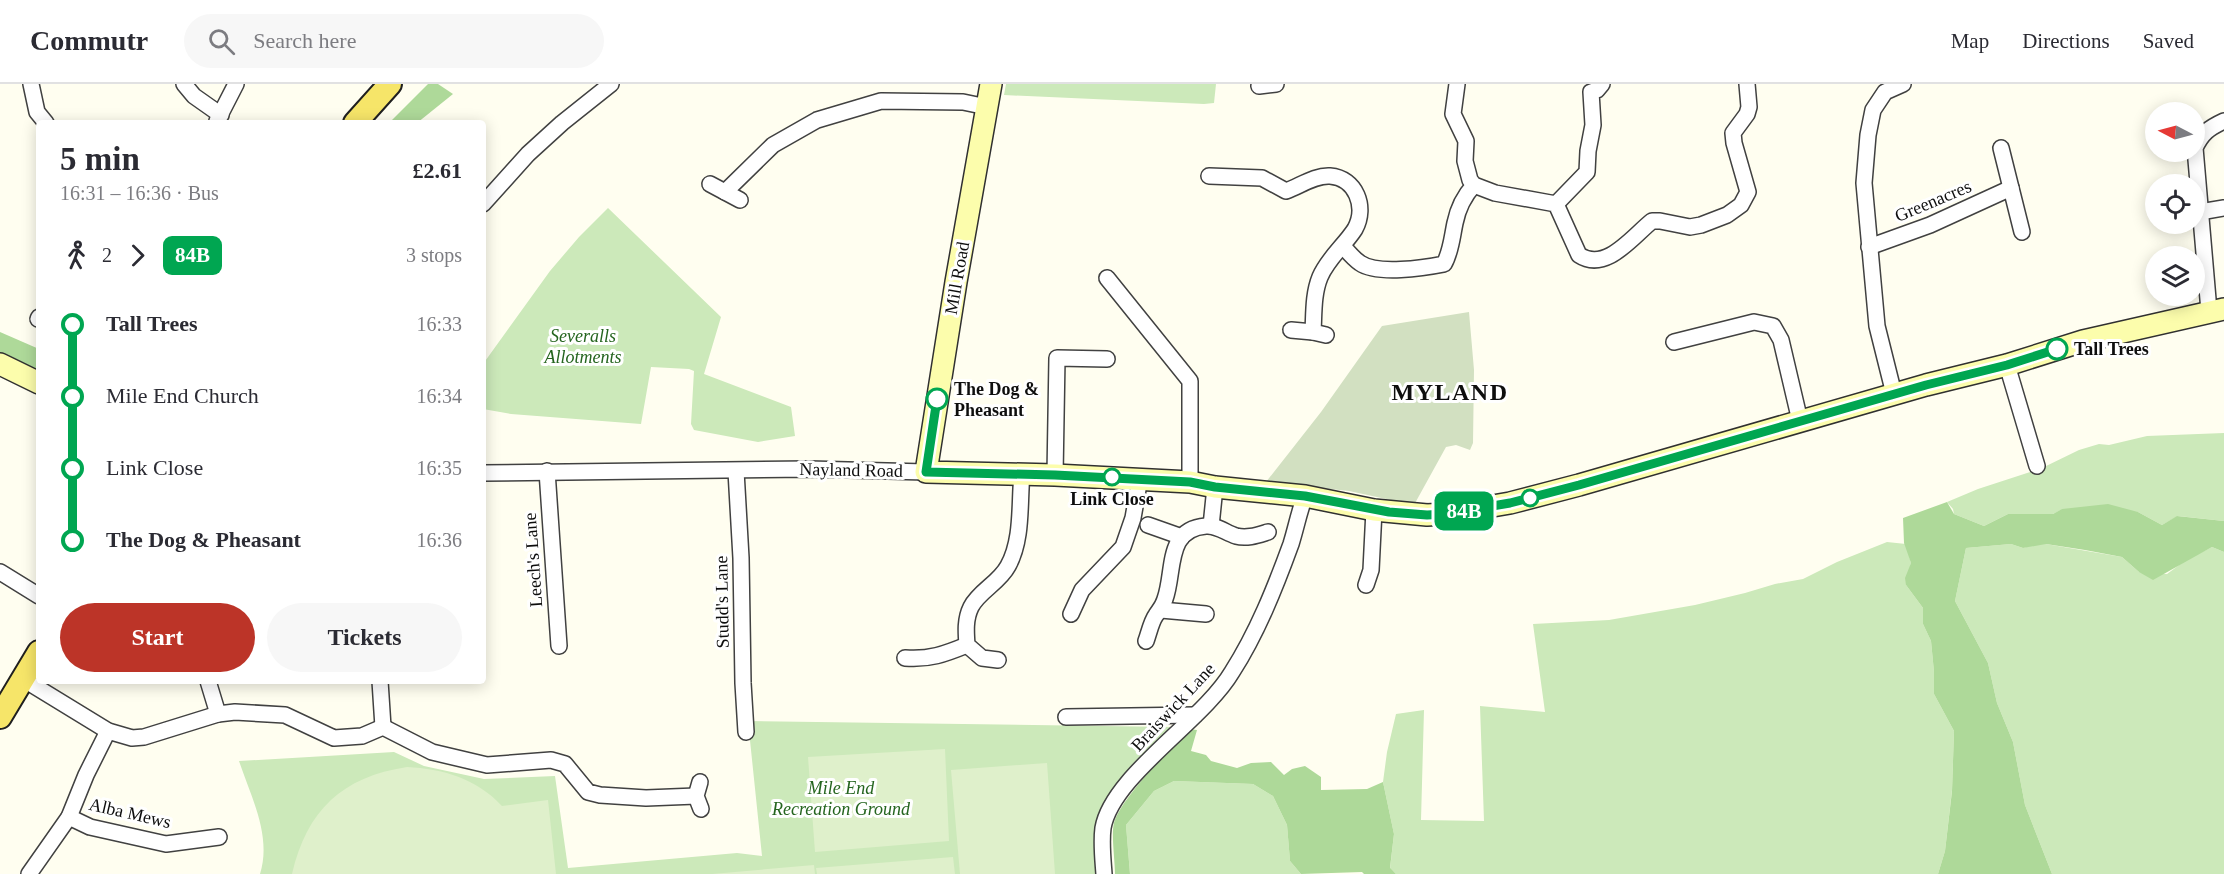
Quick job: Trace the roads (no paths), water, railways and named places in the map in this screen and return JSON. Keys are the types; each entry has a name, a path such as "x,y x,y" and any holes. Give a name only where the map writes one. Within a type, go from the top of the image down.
{"main road":[{"path":"358,120 390,84"},
{"path":"0,717 36,657"}],"street":[{"path":"31,84 37,112 44,120"},
{"path":"184,84 219,119 236,84"},
{"path":"486,201 528,154 611,84"},
{"name":"Mill Road","path":"926,472 992,84"},
{"path":"1457,84 1453,114 1466,141 1465,161 1470,180 1474,185 1495,193 1556,204"},
{"path":"1556,204 1580,255 1587,260 1598,260 1612,255 1652,221 1690,227 1727,215 1741,205 1748,192 1733,133 1747,114 1749,107 1747,84"},
{"path":"1894,394 1877,326 1864,183 1868,135 1873,110 1885,92 1903,84"},
{"path":"1556,204 1587,172 1593,125 1594,87"},
{"path":"725,192 773,146 817,120 881,100 963,102 987,106"},
{"path":"2197,174 2195,148 2202,135 2211,127 2224,121"},
{"path":"2001,148 2022,232"},
{"path":"1209,176 1263,178 1286,191 1316,178 1330,176 1345,181 1355,191 1360,204 1360,216 1343,246 1332,256 1320,277 1315,293 1320,334 1291,330"},
{"path":"710,184 740,200"},
{"path":"1343,246 1360,263 1374,269 1444,264 1448,257 1455,219 1463,197 1474,185"},
{"name":"Greenacres","path":"1869,247 1930,225 2011,188"},
{"path":"2205,211 2224,208"},
{"path":"2204,234 2217,310"},
{"path":"1107,278 1190,381 1190,482"},
{"name":"Nayland Road","path":"486,472 831,470 1140,478 1315,498 1374,510 1427,515 1510,503 1683,457 1800,421 2007,365 2083,341 2217,310"},
{"path":"1674,342 1754,322 1773,326 1781,340 1800,421"},
{"path":"1055,475 1050,358 1107,359"},
{"path":"0,364 36,382"},
{"path":"2007,365 2037,466"},
{"name":"Leech's Lane","path":"547,471 559,646"},
{"name":"Studd's Lane","path":"736,471 746,732"},
{"path":"966,645 966,624 971,606 1000,579 1010,564 1018,541 1022,474"},
{"path":"1071,614 1082,590 1123,547 1133,518 1140,478"},
{"path":"1211,526 1215,487"},
{"name":"Braiswick Lane","path":"1104,874 1103,828 1113,801 1210,701 1231,675 1251,641 1291,543 1315,498"},
{"path":"1366,585 1371,570 1374,510"},
{"path":"1148,525 1182,537"},
{"path":"1146,641 1156,615 1161,610 1171,579 1174,547 1187,532 1203,526 1211,526 1236,536 1249,537 1268,532"},
{"path":"0,572 36,594"},
{"path":"1161,610 1206,614"},
{"path":"905,658 923,659 943,656 966,645"},
{"path":"966,645 982,658 998,660"},
{"path":"23,679 108,731 132,738 144,737 218,714 235,712 285,715 334,738 363,736 383,727"},
{"path":"209,684 218,714"},
{"path":"380,684 383,727"},
{"path":"1066,717 1195,715"},
{"path":"383,727 432,752 487,765 551,760 566,764 588,792 600,795 646,798 699,796"},
{"path":"29,874 69,817 86,775 108,731"},
{"name":"Alba Mews","path":"69,817 90,827 166,844 219,837"}],"place":[{"name":"Tall Trees","path":"2057,349"},
{"name":"The Dog & Pheasant","path":"937,399"},
{"name":"Link Close","path":"1112,477"}],"district":[{"name":"MYLAND","path":"1450,392"}],"park label":[{"name":"Severalls Allotments","path":"583,346"},
{"name":"Mile End Recreation Ground","path":"841,798"}]}
